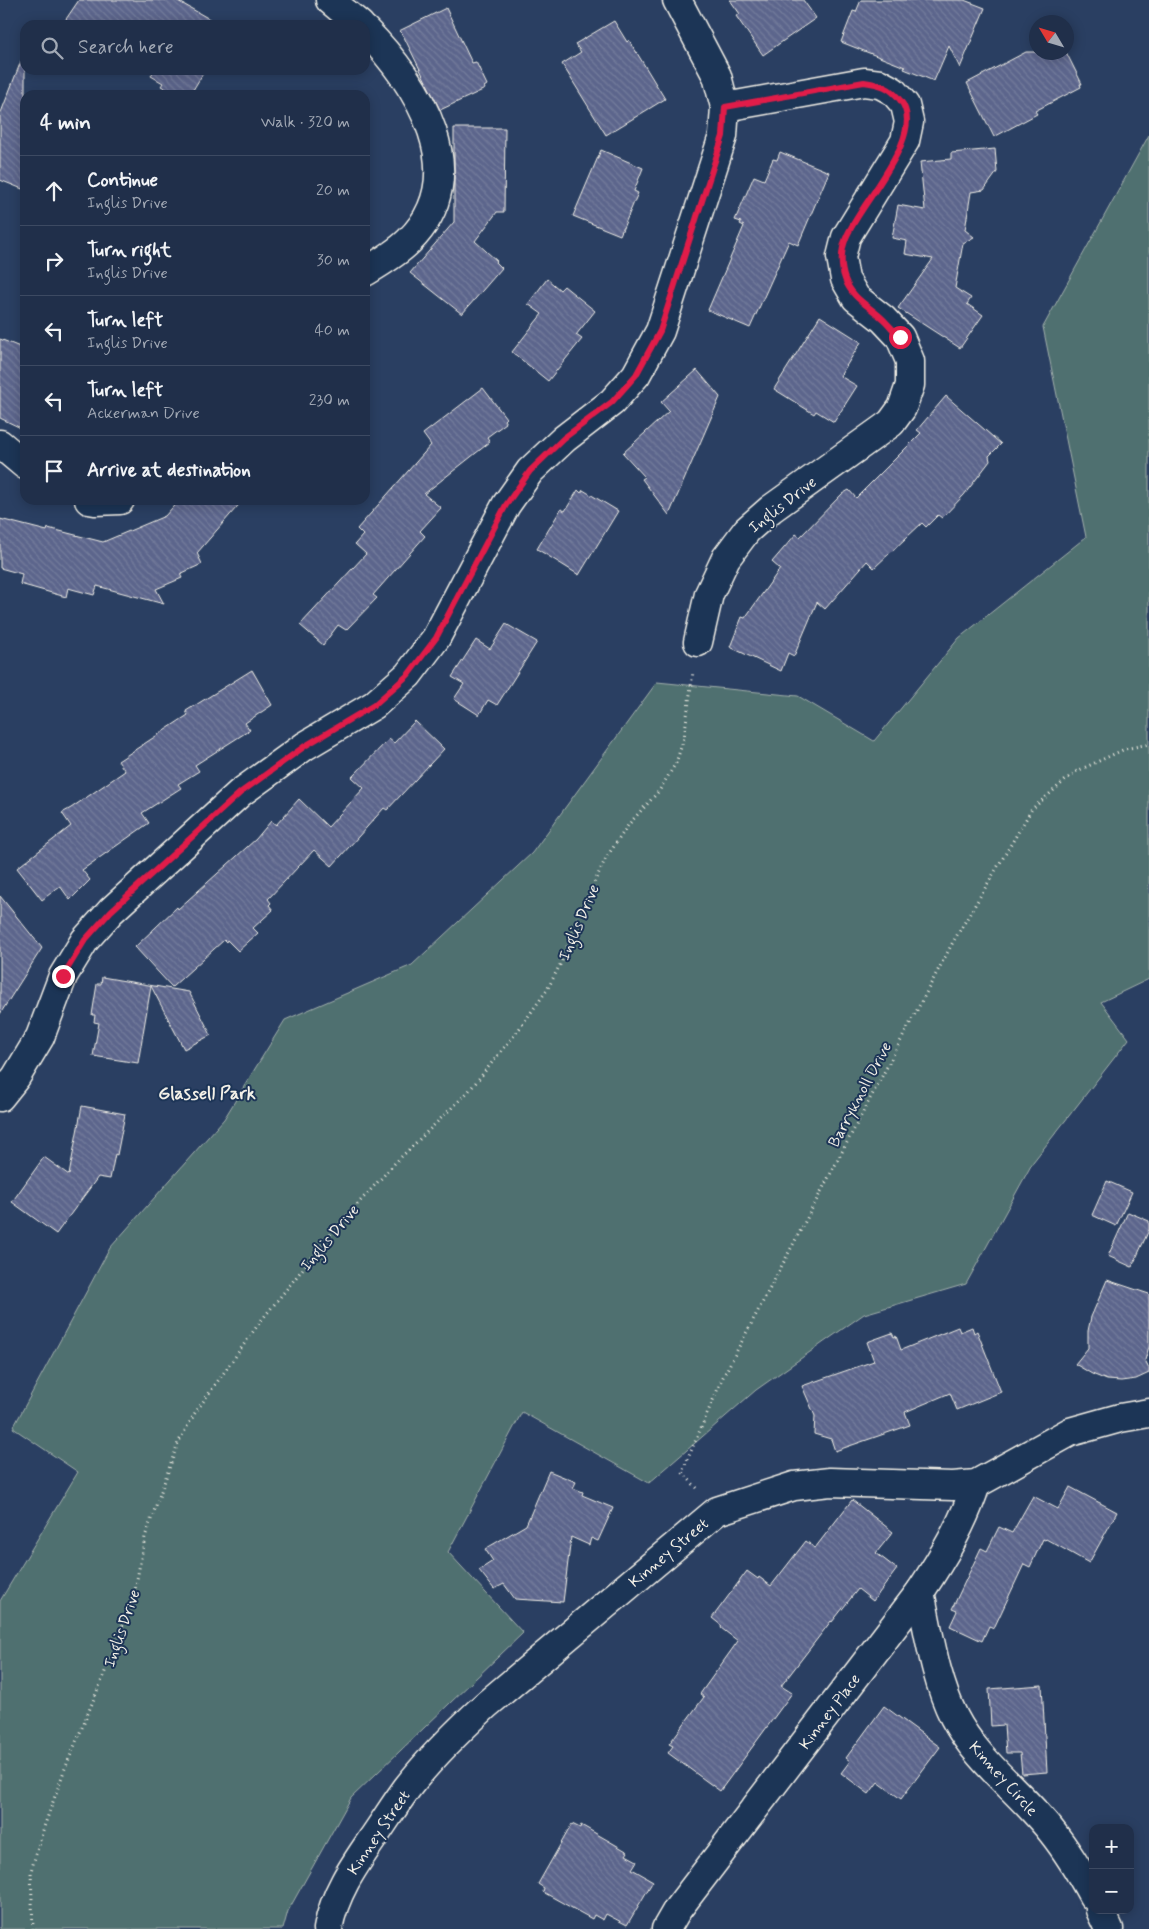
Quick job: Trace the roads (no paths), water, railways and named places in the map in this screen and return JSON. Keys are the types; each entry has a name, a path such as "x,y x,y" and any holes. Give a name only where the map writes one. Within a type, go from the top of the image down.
{"street":[{"path":"330,0 354,20"},
{"path":"0,1096 16,1077 40,1037 63,976 85,940 111,911 240,793 305,746 374,705 408,675 436,638 506,505 530,471 564,438 612,402 636,375 660,331 723,136 725,107 717,76 677,0"},
{"path":"370,35 385,50 414,92 434,132 440,158 438,188 427,218 409,241 370,269"},
{"name":"Inglis Drive","path":"698,642 709,594 726,558 747,530 770,509 891,423 902,408 910,385 910,361 900,337 883,319 856,298 845,278 841,257 846,237 904,141 909,122 905,105 893,91 880,84 864,82 725,107"},
{"path":"0,444 20,461"},
{"name":"Kinney Street","path":"328,1929 329,1919 342,1884 355,1863 408,1787 452,1738 486,1705 717,1511 794,1486 830,1482 953,1486 976,1484 1070,1432 1120,1418 1149,1413"},
{"name":"Kinney Place","path":"666,1929 677,1910 920,1592 957,1529 971,1501 976,1484"},
{"name":"Kinney Circle","path":"920,1592 944,1694 954,1718 978,1754 1052,1832 1089,1889"},
{"path":"1102,1914 1109,1929"}],"district":[{"name":"Glassell Park","path":"207,1093"}]}
